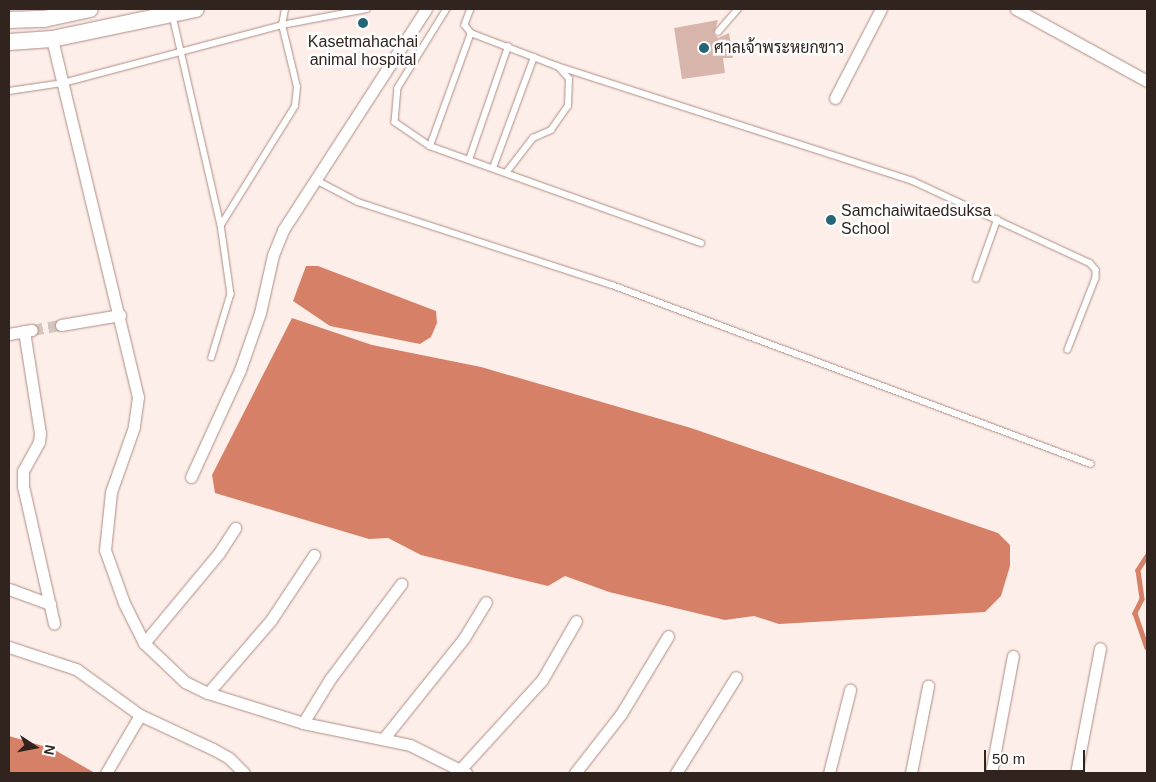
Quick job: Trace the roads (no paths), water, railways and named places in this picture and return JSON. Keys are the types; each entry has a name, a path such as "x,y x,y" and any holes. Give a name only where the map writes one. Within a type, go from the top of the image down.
{"main road":[{"path":"9,20 44,19 90,9"},
{"path":"9,42 52,39 196,9"}],"street":[{"path":"191,477 240,370 260,313 276,247 284,230 318,181 426,9"},
{"path":"835,98 881,9"},
{"path":"1016,9 1147,80"},
{"path":"52,39 135,379 138,413 111,492 105,550 124,603 144,643 185,682 208,693 303,723 384,738 410,745 461,772 542,680 576,621"},
{"path":"61,325 120,315"},
{"path":"9,334 28,331 40,433 39,442 23,471 23,486 54,624"},
{"path":"144,643 219,553 235,528"},
{"path":"208,693 271,620 314,556"},
{"path":"303,723 330,679 402,584"},
{"path":"9,590 50,604"},
{"path":"384,738 464,638 486,602"},
{"path":"575,773 616,722 668,636"},
{"path":"9,647 76,669 140,715 213,749 229,758 244,773"},
{"path":"1076,773 1100,648"},
{"path":"991,773 1013,656"},
{"path":"676,773 736,677"},
{"path":"911,773 928,686"},
{"path":"829,773 850,690"},
{"path":"106,772 140,715"}],"lane":[{"path":"221,224 295,106 297,87 282,25 285,9"},
{"path":"9,91 64,82 183,53 282,25 367,9"},
{"path":"447,9 398,88 395,122 430,146 701,244"},
{"path":"470,9 465,26 471,33 557,66 913,181 1090,263 1096,270 1096,278 1068,350"},
{"path":"718,32 738,9"},
{"path":"173,14 221,224 231,294 212,357"},
{"path":"430,146 471,33"},
{"path":"469,160 508,48"},
{"path":"493,168 534,57"},
{"path":"506,173 533,138 550,130 568,106 569,79 557,66"},
{"path":"318,181 358,202 612,285 1091,464"},
{"path":"976,279 997,220"}],"waterway":[{"path":"1147,556 1138,570 1142,599 1135,613 1147,647"}],"tunnel":[{"path":"32,330 61,325"}],"place":[{"name":"Kasetmahachai animal hospital","path":"363,23"},
{"name":"ศาลเจ้าพระหยกขาว","path":"704,48"},
{"name":"Samchaiwitaedsuksa School","path":"831,220"}]}
